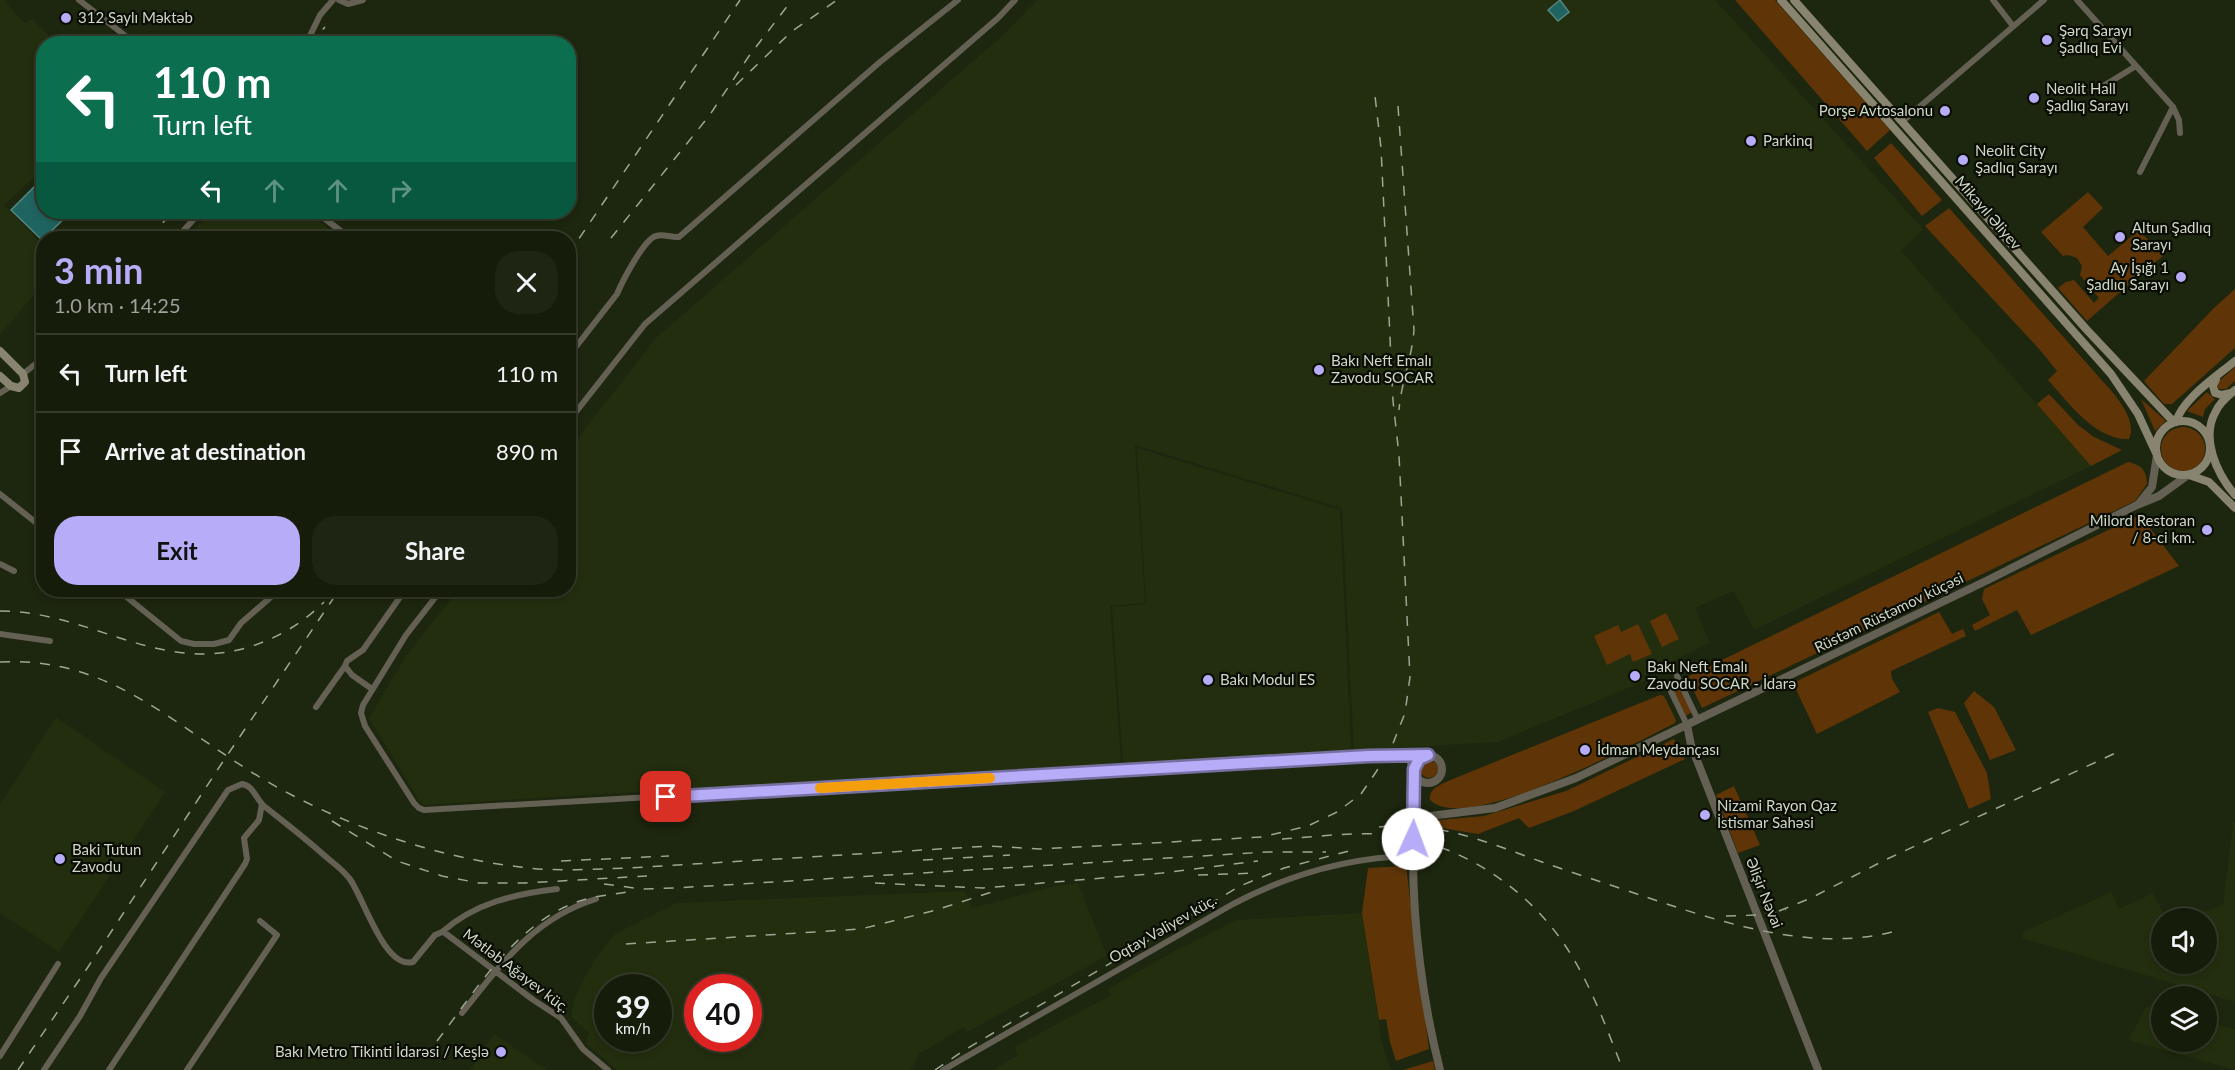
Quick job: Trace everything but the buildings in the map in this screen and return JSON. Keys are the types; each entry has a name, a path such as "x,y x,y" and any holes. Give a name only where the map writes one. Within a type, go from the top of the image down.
{"main road":[{"name":"Mikayıl Əliyev","path":"1781,0 2111,374 2138,414 2157,455"},
{"name":"Mikayıl Əliyev","path":"1794,0 2079,321 2158,408 2176,422"},
{"path":"0,351 22,373"},
{"path":"0,360 12,365"},
{"path":"2158,408 2169,411 2186,404 2235,361"},
{"path":"10,385 8,378 10,373 16,371 22,373"},
{"path":"0,376 10,385"},
{"path":"2218,376 2213,386 2215,393 2222,395 2233,391"},
{"path":"2233,391 2215,412 2212,419 2210,446 2208,459 2205,465 2195,473 2180,476 2165,469 2157,455 2156,444 2162,430 2176,422 2192,422 2199,426 2208,438 2210,446 2222,478 2235,495"},
{"path":"2176,422 2186,404"},
{"path":"2188,475 2209,482 2235,508"}],"street":[{"path":"80,0 126,36"},
{"path":"310,36 320,15 333,0"},
{"path":"339,0 348,4 363,0"},
{"path":"576,347 617,294 621,283 648,240 657,235 675,238 684,234 880,62 958,0"},
{"path":"576,412 645,324 998,18 1015,0"},
{"path":"1993,0 2013,26"},
{"path":"1903,121 2044,0"},
{"path":"2077,0 2173,107 2179,120 2180,134"},
{"path":"2100,88 2136,66"},
{"path":"2140,172 2173,107"},
{"path":"183,231 194,219"},
{"path":"325,219 341,231"},
{"path":"22,373 36,363"},
{"path":"0,393 10,385"},
{"path":"2137,505 2147,496 2152,487 2157,455"},
{"name":"Rüstəm Rüstəmov küçəsi","path":"1414,818 1481,810 1512,802 1584,774 2159,496 2188,475"},
{"path":"0,494 36,523"},
{"path":"0,564 14,571"},
{"path":"127,597 182,641 194,644 213,644 229,640 241,623 271,597"},
{"path":"316,707 345,666 346,661 363,650 400,597"},
{"path":"436,597 406,635 372,689 363,705 362,713 364,726 414,803 419,808 431,811 1344,757 1428,755 1438,759 1441,764 1441,775 1438,779 1428,783 1418,778 1407,756"},
{"path":"0,634 50,641"},
{"path":"345,666 352,675 372,689"},
{"path":"1677,676 1698,720"},
{"path":"1667,683 1687,725"},
{"name":"Əlişir Nəvai","path":"1687,725 1691,745 1818,1070"},
{"path":"1428,755 1416,764 1413,856 1416,912 1426,997 1440,1070"},
{"name":"Mətləb Ağayev küç.","path":"44,1070 80,1016 101,978 228,790 236,785 246,784 262,804 295,829 346,875 385,946 401,960 405,963 413,962 435,935 442,932 561,1018 583,1049 608,1070"},
{"path":"108,1070 245,864 247,859 244,838 259,820 262,804"},
{"name":"Oqtay Vəliyev küç.","path":"943,1070 1266,887 1304,874 1355,861 1392,856 1413,856"},
{"path":"442,932 453,922 479,907 524,893 557,889"},
{"path":"462,1012 517,946 543,924 569,909 596,899"},
{"path":"187,1070 277,935 260,921"},
{"path":"0,1056 58,964"}],"shaded area":[{"path":"0,0 4,0 24,23 32,19 49,36 36,36 36,175 4,205 36,238 36,292 0,335"},
{"name":"Bakı Neft Emalı Zavodu SOCAR","path":"1037,0 1715,0 1923,229 1901,251 2091,466 1754,630 1734,591 1695,608 1710,643 1643,676 1645,681 1498,742 1354,750 1342,508 1135,445 1145,603 1110,606 1121,763 422,805 369,718 406,656 452,597 576,597 576,440 657,337 1003,35"},
{"path":"1735,0 1775,0 1890,130 1867,151"},
{"path":"1891,143 1942,200 1922,216 1874,158"},
{"path":"2088,192 2103,208 2083,227 2108,256 2139,230 2163,256 2148,268 2139,267 2135,270 2134,280 2087,321 2058,288 2074,280 2094,303 2099,298 2080,275 2082,266 2077,258 2063,256 2041,232"},
{"path":"1949,208 2114,394 2125,409 2130,421 2129,439 2105,434 2073,408 2048,380 2057,371 2040,350 1925,226"},
{"path":"204,219 317,219 331,231 193,231"},
{"path":"2235,289 2235,348 2172,404 2164,404 2144,381"},
{"path":"2235,367 2235,381 2226,389 2218,389 2218,382"},
{"path":"2207,392 2215,399 2205,409 2203,417 2187,411"},
{"path":"2049,394 2078,425 2094,437 2122,450 2091,466 2037,404"},
{"path":"2141,399 2166,421 2155,431"},
{"path":"2183,427 2192,428 2199,433 2204,440 2204,458 2199,465 2192,470 2183,471 2174,470 2167,465 2162,458 2161,449 2162,440 2167,433 2174,428"},
{"path":"1137,448 1340,510 1351,750 1331,751 1331,753 1123,763 1112,607 1146,604"},
{"path":"2128,462 2142,469 2147,479 2147,484 2135,501 1702,708 1687,677"},
{"path":"2140,515 2179,566 2031,635 2017,610 1975,631 1972,625 1990,615 1982,599 1984,589"},
{"path":"1939,612 1952,634 1963,629 1966,636 1891,671 1892,679 1900,692 1817,734 1793,683"},
{"path":"1666,613 1679,639 1662,647 1650,621"},
{"path":"1638,624 1652,654 1633,662 1630,654 1607,665 1594,636 1618,625 1621,632"},
{"path":"1678,682 1692,712 1686,716 1671,686"},
{"path":"1974,691 1994,707 2016,750 1990,760 1964,703"},
{"path":"1660,695 1664,696 1676,720 1675,723 1589,766 1513,797 1478,806 1449,808 1430,800 1433,790 1448,781"},
{"path":"1938,708 1955,712 1987,773 1991,799 1969,809 1928,712"},
{"name":"Baki Tutun Zavodu","path":"56,717 165,792 59,952 0,913 0,805"},
{"path":"1674,739 1685,759 1574,811 1529,828 1519,818 1478,834 1424,825 1429,821 1484,816 1566,791"},
{"path":"1429,760 1435,763 1438,769 1435,775 1429,778 1423,775 1420,769 1423,763"},
{"path":"1734,786 1760,845 1738,853 1716,795"},
{"path":"2235,822 2235,1002 2217,997 2217,986 2182,986 2022,938 2023,932 2111,892 2119,909 2153,893 2161,908 2151,908 2151,974 2217,974 2217,908 2214,908 2223,905"},
{"path":"1406,866 1429,1049 1396,1061 1386,1019 1379,1020 1362,913 1368,868"},
{"path":"1078,883 1107,956 967,1032 964,1027 919,1054 911,1070 617,1070 596,1052 672,1052 672,974 594,974 594,1051 586,1044 589,1033 571,1017 574,1000 582,982 596,958 615,934 676,903 965,891 972,908 1055,886"},
{"path":"1362,913 1382,1044 1391,1070 993,1070 1018,1055 1014,1047 1111,995 1108,989 1236,920"},
{"path":"2147,1006 2151,1007 2151,1046 2128,1040"},
{"path":"2217,1024 2235,1029 2235,1070 2171,1052 2217,1052"},
{"name":"Bakı Metro Tikinti İdarəsi / Keşlə","path":"494,1034 547,1070 470,1070"},
{"path":"1433,1061 1435,1070 1403,1070"}],"water":[{"path":"1560,0 1569,12 1558,21 1548,10"},
{"path":"36,185 36,219 64,219 51,231 36,231 36,234 11,210"}],"railway":[{"path":"576,243 740,0"},
{"path":"611,238 709,116 749,56 792,0"},
{"path":"736,85 791,32 837,0"},
{"path":"317,36 325,27"},
{"path":"0,662 40,663 77,671 111,684 143,700 268,782 297,798 358,825 455,856 534,869 629,868 989,846 1040,849 1262,837 1308,826 1337,812 1361,794 1392,746 1405,713 1410,677 1399,455 1393,401 1381,148 1375,96"},
{"path":"1398,106 1414,330 1399,410"},
{"path":"156,231 166,219"},
{"path":"18,1070 334,597"},
{"path":"0,611 63,620 152,647 182,653 213,654 246,648 268,640 298,624 324,602"},
{"path":"1779,911 1811,898 1885,860 2122,750"},
{"path":"332,821 397,861 442,876 479,883 525,883 647,876"},
{"path":"1379,827 1421,827 1462,835 1700,915 1766,932 1833,939 1867,937 1899,930"},
{"path":"1282,839 1351,834 1391,835 1419,840 1446,849 1496,876 1539,913 1573,958 1594,999 1623,1070"},
{"path":"935,1070 963,1051 1240,886 1284,868 1353,850"},
{"path":"604,884 642,889 675,888 1267,852 1326,852"},
{"path":"923,860 1010,855"},
{"path":"561,861 669,856"},
{"path":"875,883 983,888 1162,873 1258,861"},
{"path":"1198,875 1258,873"},
{"path":"437,1041 481,982 514,944 532,928 552,914 574,903 594,897 628,892"},
{"path":"626,944 861,929 936,910 992,892"},
{"path":"1726,916 1758,915 1786,910"}],"slow traffic":[{"path":"820,788 990,778"}],"place":[{"name":"312 Saylı Məktəb","path":"66,18"},
{"name":"Şərq Sarayı Şadlıq Evi","path":"2047,40"},
{"name":"Neolit Hall Şadlıq Sarayı","path":"2034,98"},
{"name":"Porşe Avtosalonu","path":"1945,111"},
{"name":"Parkinq","path":"1751,141"},
{"name":"Neolit City Şadlıq Sarayı","path":"1963,160"},
{"name":"Altun Şadlıq Sarayı","path":"2120,237"},
{"name":"Ay İşığı 1 Şadlıq Sarayı","path":"2181,277"},
{"name":"Bakı Neft Emalı Zavodu SOCAR","path":"1319,370"},
{"name":"Milord Restoran / 8-ci km.","path":"2207,530"},
{"name":"Bakı Neft Emalı Zavodu SOCAR - İdarə","path":"1635,676"},
{"name":"Bakı Modul ES","path":"1208,680"},
{"name":"İdman Meydançası","path":"1585,750"},
{"name":"Nizami Rayon Qaz İstismar Sahəsi","path":"1705,815"},
{"name":"Baki Tutun Zavodu","path":"60,859"},
{"name":"Bakı Metro Tikinti İdarəsi / Keşlə","path":"501,1052"}],"route":[{"path":"666,797 1386,755 1428,755 1419,759 1414,769 1413,839"}]}
